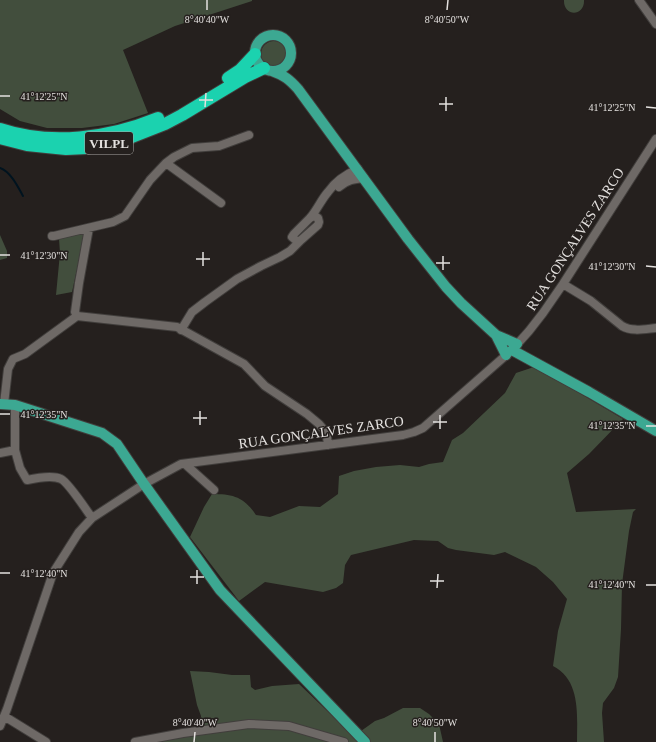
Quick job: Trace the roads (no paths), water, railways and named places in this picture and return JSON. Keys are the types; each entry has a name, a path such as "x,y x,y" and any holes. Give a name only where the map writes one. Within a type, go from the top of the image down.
{"highway":[{"name":"VILPL","path":"0,129 27,136 67,138 87,137 129,129 150,122 178,108 240,70 255,54"},
{"name":"VILPL","path":"0,138 27,145 66,150 87,148 132,138 182,115 245,77 268,70"}],"main road":[{"path":"298,89 290,72 291,52 289,43 282,37 274,35 266,36 257,46 255,54 258,62 268,70 288,79 298,89 348,155 408,239 446,287 466,308 511,350 589,392 656,431"},
{"path":"268,70 280,70 286,66 290,60"},
{"path":"496,335 511,350"},
{"path":"2,404 15,405 102,433 117,444 220,590 364,742"}],"street":[{"path":"639,0 656,24"},
{"path":"52,236 113,222 125,216 150,180 166,163 174,157 192,148 219,146 249,135"},
{"name":"RUA GONÇALVES ZARCO","path":"0,726 3,711 54,573 79,532 92,518 144,484 181,464 403,435 423,428 511,350 529,331 563,284 656,140"},
{"path":"347,175 349,165 348,155"},
{"path":"166,163 220,203"},
{"path":"267,263 290,243 292,237 315,212 333,186 347,175 358,169"},
{"path":"181,330 192,312 205,302 237,279 290,251 318,225 329,197 344,183 351,179 364,178"},
{"path":"307,221 311,217 315,216 318,218 319,222"},
{"path":"77,316 75,312 89,228"},
{"path":"292,237 294,240 301,240"},
{"path":"563,284 591,301 626,329 656,328"},
{"path":"2,404 8,370 13,359 25,354 77,316 177,327 244,364 265,386 307,414 319,424 327,437 328,445"},
{"path":"0,377 6,384"},
{"path":"15,405 15,450 20,468 27,480 51,477 61,478 67,483 92,518"},
{"path":"0,453 15,450"},
{"path":"185,464 214,490"},
{"path":"3,711 46,742"},
{"path":"135,742 183,733 249,724 288,726 344,742"}],"waterway":[{"path":"0,168 11,176 23,196"}]}
